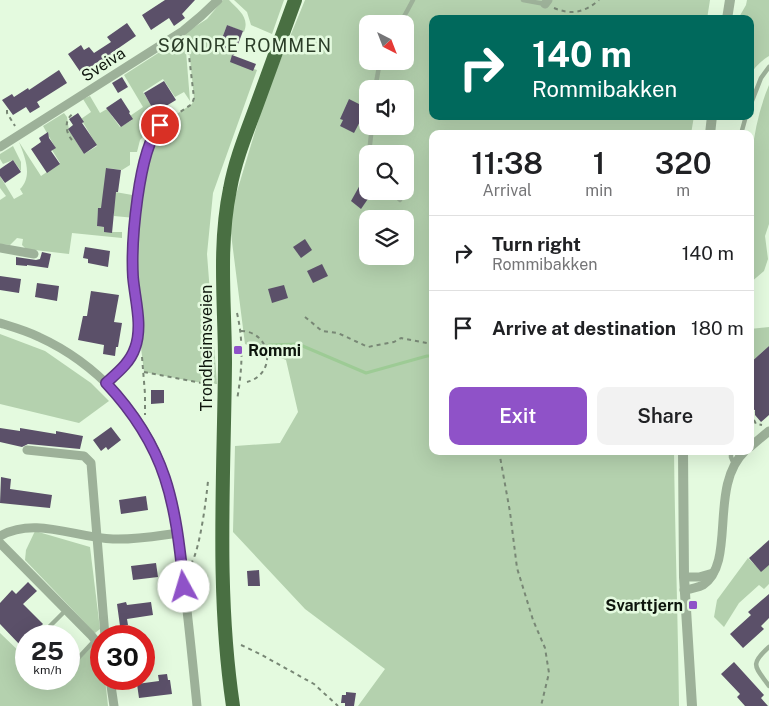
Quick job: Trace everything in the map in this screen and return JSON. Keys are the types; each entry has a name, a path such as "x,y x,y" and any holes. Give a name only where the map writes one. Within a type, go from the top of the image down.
{"highway":[{"name":"Trondheimsveien","path":"233,706 225,646 222,598 225,361 223,270 226,206 234,170 295,0"}],"street":[{"name":"Sveiva","path":"0,147 183,31 218,0"},
{"path":"728,15 730,0"},
{"path":"106,383 132,356 138,336 132,263 136,213 144,164 151,140 155,131 166,121"},
{"path":"0,248 34,254"},
{"path":"0,323 35,335 60,348 90,369 106,383 134,415 158,457 169,490 178,533 197,706"},
{"path":"754,443 768,428"},
{"path":"27,450 84,456 91,463 104,625"},
{"path":"683,455 684,590 692,706"},
{"path":"684,590 702,586 707,582 716,567 720,551 727,484 734,464 742,455"},
{"path":"0,536 10,530 26,527 45,528 98,538 127,539 178,533"},
{"path":"0,543 90,633"},
{"path":"684,577 713,573"},
{"path":"112,690 114,706"}],"lane":[{"path":"405,15 413,0"},
{"path":"523,0 546,2"},
{"path":"754,96 761,78 769,67"},
{"path":"731,455 734,464"},
{"path":"51,625 66,610"},
{"path":"769,647 759,656 756,664 757,669 769,686"},
{"path":"80,658 90,648"}],"path":[{"path":"546,2 569,13 576,13 589,8 599,0"},
{"path":"166,121 192,104 194,98 189,49 183,31"},
{"path":"7,110 20,134"},
{"path":"72,140 67,131 67,124 68,118 74,113"},
{"path":"236,308 241,331 242,376 237,402"},
{"path":"305,317 322,331 338,333 368,347 394,342 402,338 429,343"},
{"path":"241,331 247,331 257,336 266,347 268,355 264,371 247,382"},
{"path":"138,336 144,372 145,417"},
{"path":"144,372 207,384"},
{"path":"754,420 756,424 768,428"},
{"path":"500,455 510,512 517,568 533,620 545,648 549,673 541,706"},
{"path":"189,567 195,556 206,506 208,482"},
{"path":"241,645 314,684 338,706"}],"green space":[{"path":"223,0 229,0 239,11 244,18 245,27 244,32 227,25 218,49 233,54 231,61 257,70 213,193 207,254 217,384 207,384 144,372 135,299 135,218 114,216 114,204 98,209 97,226 104,227 104,232 122,232 122,238 72,233 69,254 26,249 22,245 23,239 17,238 10,245 0,244 0,200 6,196 0,188 0,176 14,199 23,194 20,189 26,178 27,166 19,142 41,176 60,163 52,150 55,147 43,126 64,113 67,117 69,130 84,154 97,146 81,119 91,112 83,99 90,96 100,113 107,109 120,127 132,120 130,116 143,107 124,75 180,39 185,44 190,101 184,92 175,97 163,79 143,92 154,110 154,125 140,140 137,152 130,152 130,165 122,170 107,168 104,190 138,196 151,140 166,121 192,104 194,98 189,49 185,33 207,19"},
{"path":"234,0 284,0 272,34 251,25 247,12"},
{"path":"305,0 710,0 708,15 429,15 429,120 693,120 692,130 429,130 429,455 674,455 679,706 358,706 385,669 305,609 233,532 235,446 280,443 298,412 286,360 245,344 229,218 266,95"},
{"path":"747,0 769,0 769,56 754,70 754,15 740,15"},
{"path":"769,85 769,224 765,236 768,259 764,271 754,280 754,141 761,109"},
{"path":"13,146 21,162 21,171 13,160 3,164 0,159 0,154"},
{"path":"769,327 769,346 754,359 754,329"},
{"path":"0,334 45,351 91,383 109,401 79,423 0,404"},
{"path":"35,531 90,547 100,625 90,625 90,628 25,560 26,550"},
{"path":"748,558 761,571 769,564 769,584 764,589 759,585 739,603 724,627 714,617 717,600"},
{"path":"0,633 15,647 15,690 80,690 80,659 90,648 90,690 106,690 108,706 0,706"}],"building":[{"path":"165,0 195,0 182,14 185,18 174,26 169,18 151,30 142,15"},
{"path":"127,23 136,36 110,54 116,62 105,69 100,61 81,73 68,54 81,45 84,50 89,47 94,53 111,42 107,37"},
{"path":"227,25 243,31 234,55 218,49"},
{"path":"232,55 256,64 253,71 230,62"},
{"path":"59,70 67,83 37,102 40,107 30,113 26,107 13,115 2,100 12,94 14,97 28,88 29,90"},
{"path":"122,77 128,87 118,93 112,83"},
{"path":"164,81 176,100 158,111 157,109 154,111 144,93"},
{"path":"121,98 133,119 121,127 106,108"},
{"path":"349,99 359,104 359,123 354,133 340,126 343,120 340,119"},
{"path":"78,113 84,122 82,123 97,145 84,154 68,129 73,125 69,119"},
{"path":"48,132 49,138 56,148 51,151 60,164 47,173 31,149 41,142 39,138"},
{"path":"13,160 21,172 5,183 0,176 0,169"},
{"path":"106,168 121,170 118,192 116,192 112,233 104,232 104,227 97,226 98,208 101,208"},
{"path":"359,187 359,200 367,200 361,209 351,201"},
{"path":"305,239 312,250 301,258 293,247"},
{"path":"85,247 110,251 108,267 88,263 88,259 83,258"},
{"path":"42,252 51,254 48,268 16,265 16,257 36,260 40,259"},
{"path":"322,264 328,276 313,283 307,271"},
{"path":"0,276 21,279 19,293 0,290"},
{"path":"37,283 59,286 57,301 35,297"},
{"path":"284,285 288,298 272,303 268,289"},
{"path":"91,291 119,295 114,322 122,323 115,356 103,354 104,345 78,340 83,316 87,316"},
{"path":"769,346 769,415 761,422 755,415 754,410 754,359"},
{"path":"151,390 164,390 164,403 151,404"},
{"path":"111,427 121,440 108,450 106,447 101,451 93,440"},
{"path":"0,428 20,431 20,428 56,434 56,431 83,436 80,449 28,444 22,447 0,442"},
{"path":"1,477 11,479 10,489 52,495 50,508 0,503"},
{"path":"146,496 148,510 121,514 119,500"},
{"path":"769,540 769,565 761,572 749,558"},
{"path":"156,563 158,577 133,580 131,566"},
{"path":"259,570 260,586 248,586 247,571"},
{"path":"28,582 37,591 23,604 43,624 15,625 15,640 0,624 0,603 12,590 16,594"},
{"path":"769,594 769,618 761,626 764,629 743,648 730,634 751,615 748,612"},
{"path":"126,602 127,605 151,602 153,615 127,619 128,625 120,625 117,604"},
{"path":"734,662 764,695 761,698 768,706 745,706 737,697 740,694 721,674"},
{"path":"167,674 172,694 139,698 138,690 155,690 155,682 159,681 158,675"},
{"path":"346,692 356,693 354,706 345,706 345,703 341,703 342,695 346,695"}],"waterway":[{"path":"269,345 298,344 366,373 429,356"}],"place":[{"name":"Rommi","path":"238,350"},
{"name":"Svarttjern","path":"693,605"}],"district":[{"name":"SØNDRE ROMMEN","path":"245,46"}],"route":[{"path":"160,125 151,140 144,164 136,213 132,263 138,324 136,348 122,368 106,383 134,415 150,441 165,474 176,517 184,587"}]}
